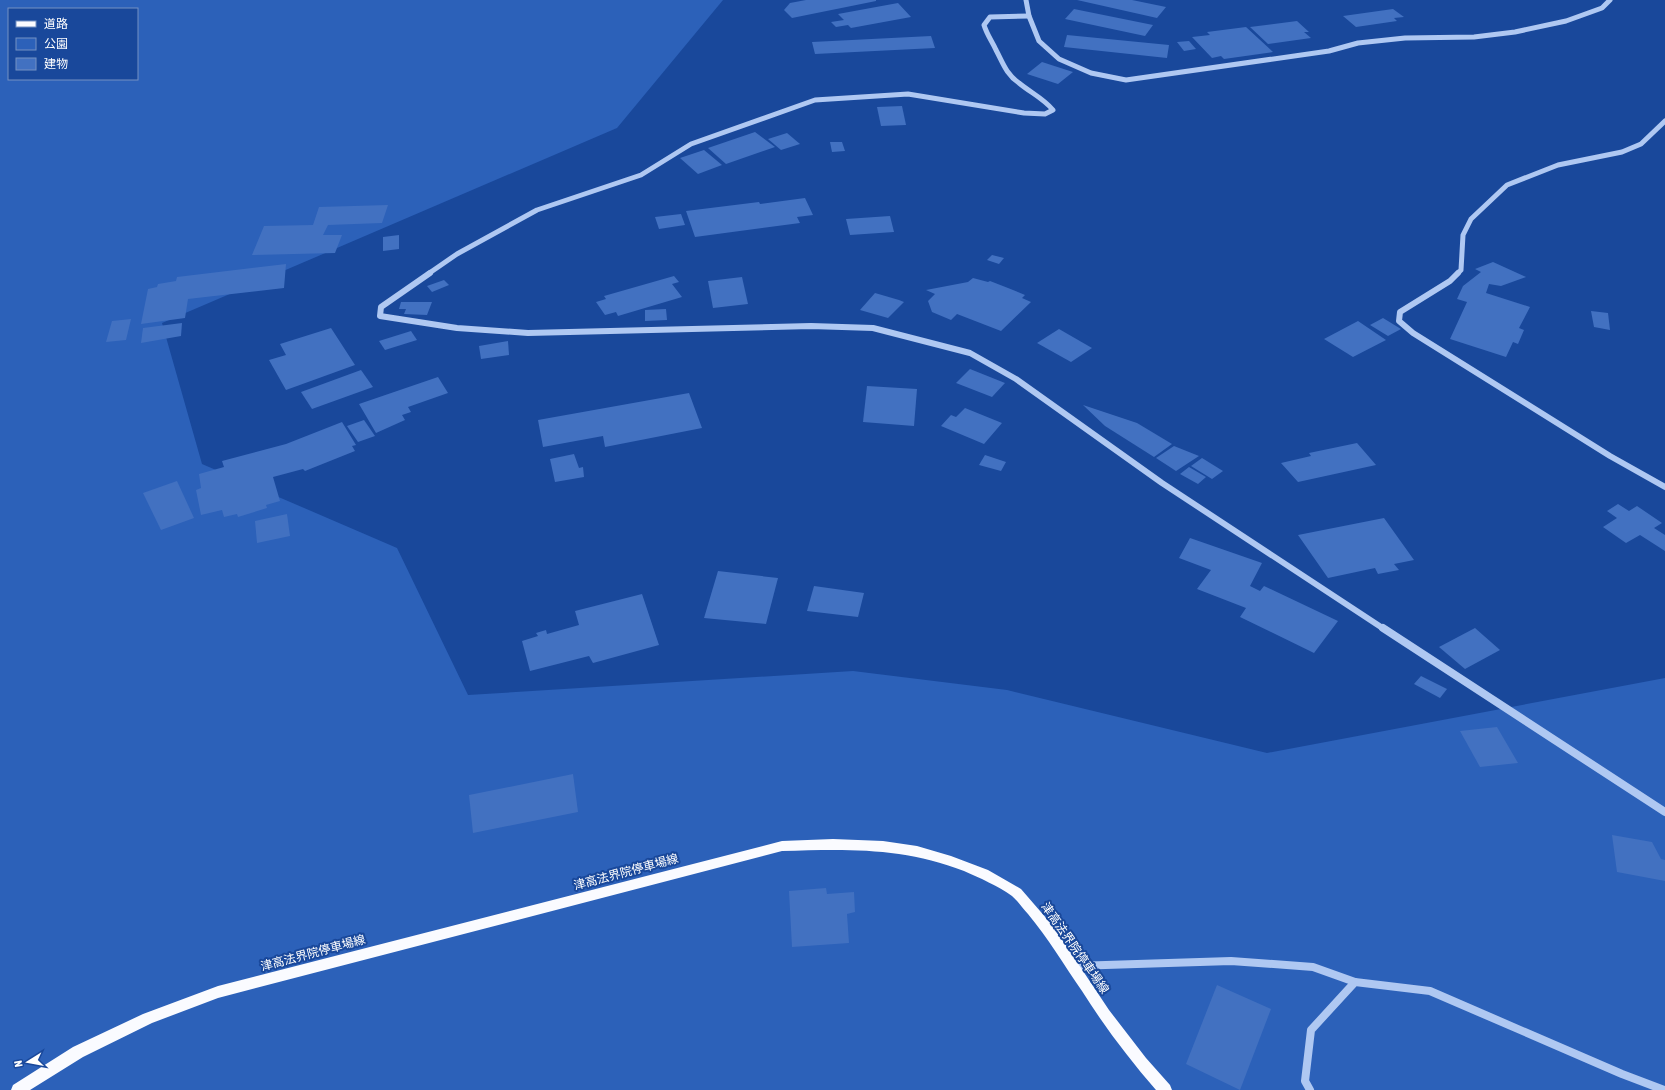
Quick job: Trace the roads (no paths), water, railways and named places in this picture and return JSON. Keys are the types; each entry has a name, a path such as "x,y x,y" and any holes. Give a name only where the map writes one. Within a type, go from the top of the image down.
{"main road":[{"name":"津高法界院停車場線","path":"18,1090 85,1049 148,1018 218,992 782,846 833,844 883,846 917,851 951,861 984,874 1017,893 1049,930 1104,1014 1141,1063 1165,1090"}],"street":[{"path":"1026,0 1029,16 1039,41 1059,59 1091,73 1126,80 1329,51 1358,42 1405,38 1474,37 1515,32 1566,21 1602,8 1610,0"},
{"path":"1029,16 990,17 984,25 987,35 997,51 1002,66 1018,83 1046,102 1053,110 1045,114 1024,113 908,94 814,100 690,144 641,175 537,210 457,254 381,307 380,316 456,328 528,333 811,326 873,328 970,353 1016,379 1162,483 1470,686 1665,812"},
{"path":"1665,121 1641,144 1622,152 1558,165 1537,172 1507,186 1471,219 1463,235 1461,270 1450,281 1400,312 1399,321 1413,333 1610,456 1665,487"},
{"path":"1074,966 1231,961 1313,967 1355,982 1430,991 1622,1074 1664,1090"},
{"path":"1310,1090 1305,1081 1311,1030 1355,982"}]}
